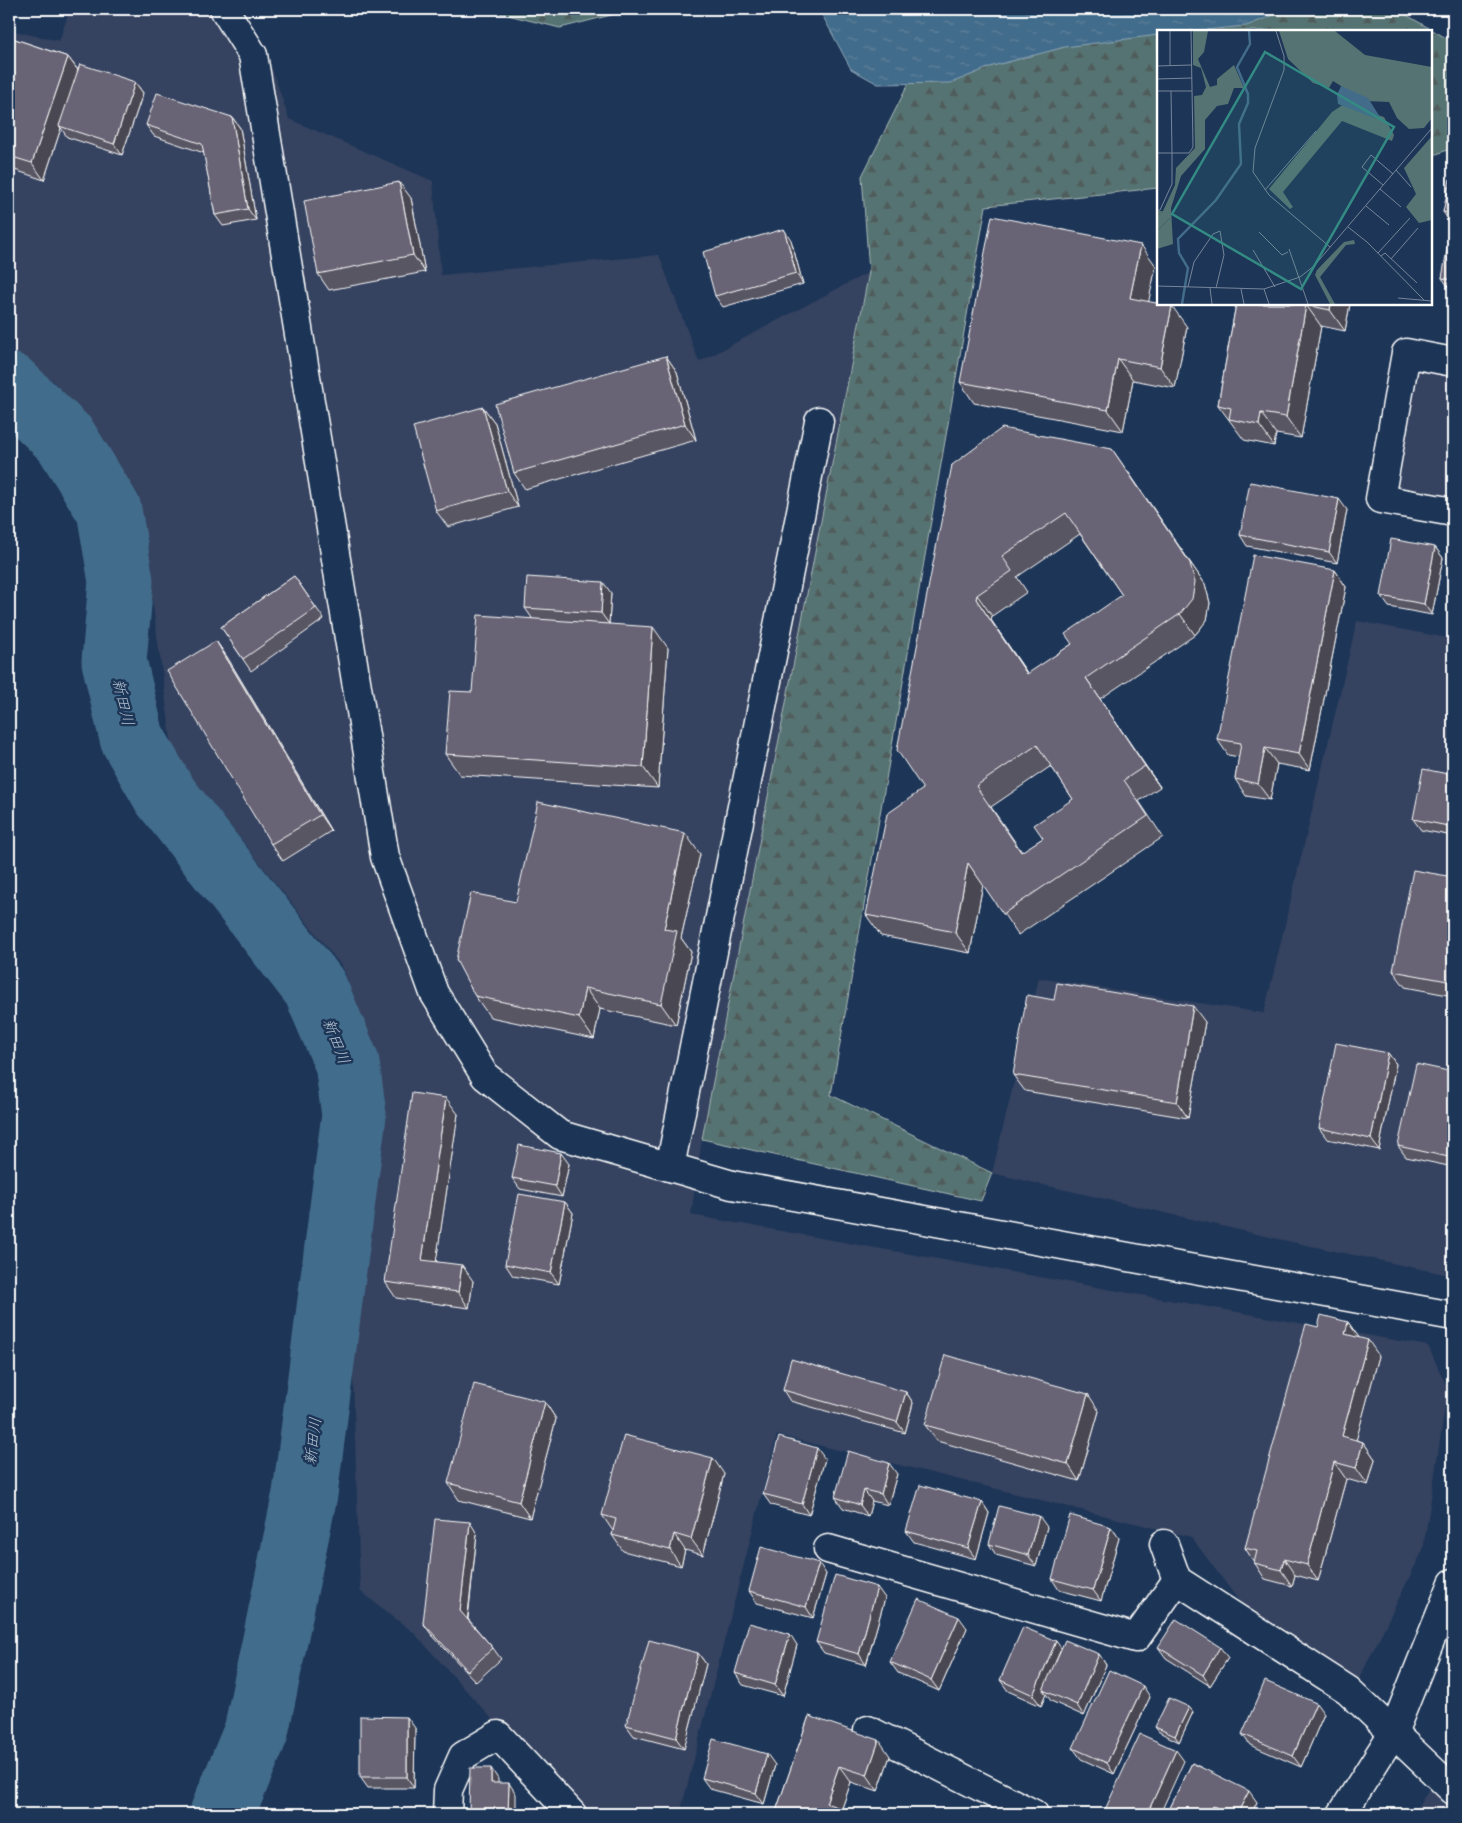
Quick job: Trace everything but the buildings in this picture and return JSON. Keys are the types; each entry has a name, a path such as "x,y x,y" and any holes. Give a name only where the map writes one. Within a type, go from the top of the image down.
{"street":[{"path":"224,9 253,55 385,857 434,993 485,1076 560,1135 732,1185 1453,1316"},
{"path":"1453,362 1406,353 1380,499 1453,512"},
{"path":"670,1167 818,421"},
{"path":"1164,1544 1177,1580 1348,1690 1453,1790"},
{"path":"828,1549 1136,1638 1177,1580"},
{"path":"1342,1814 1393,1733 1453,1583"},
{"path":"868,1730 1034,1814"},
{"path":"447,1814 448,1790 463,1756 498,1735 572,1814"}],"shaded area":[{"path":"70,9 226,9 262,39 289,119 433,181 441,275 659,255 699,362 869,272 702,1139 691,1215 1428,1346 1448,1389 1423,1550 1359,1679 1245,1609 1191,1537 777,1435 680,1814 578,1814 414,1633 360,1591 351,1318 375,1063 343,968 173,754 138,494 54,382 9,352 9,30 59,41"},
{"path":"1400,343 1453,349 1453,521 1375,509"},
{"path":"1357,621 1453,639 1453,1271 1449,1275 1287,1241 992,1173 1039,978 1264,1013"},
{"path":"1453,1749 1453,1814 1411,1814 1421,1802"}],"green space":[{"path":"484,9 635,9 560,28"},
{"path":"1143,9 1396,9 1453,42 1453,148 1432,156 1432,30 1157,30 1157,188 986,206 831,1095 992,1173 981,1201 702,1139 869,272 862,176 923,55"}],"water":[{"path":"819,9 1282,9 1280,13 1246,26 1205,30 1157,30 1157,35 1065,47 993,66 951,83 878,84 851,69"}],"waterway":[{"name":"新田川","path":"9,385 66,440 109,510 121,581 114,661 132,738 164,794 315,988 347,1063 354,1115 305,1494 256,1732 222,1814"}]}
